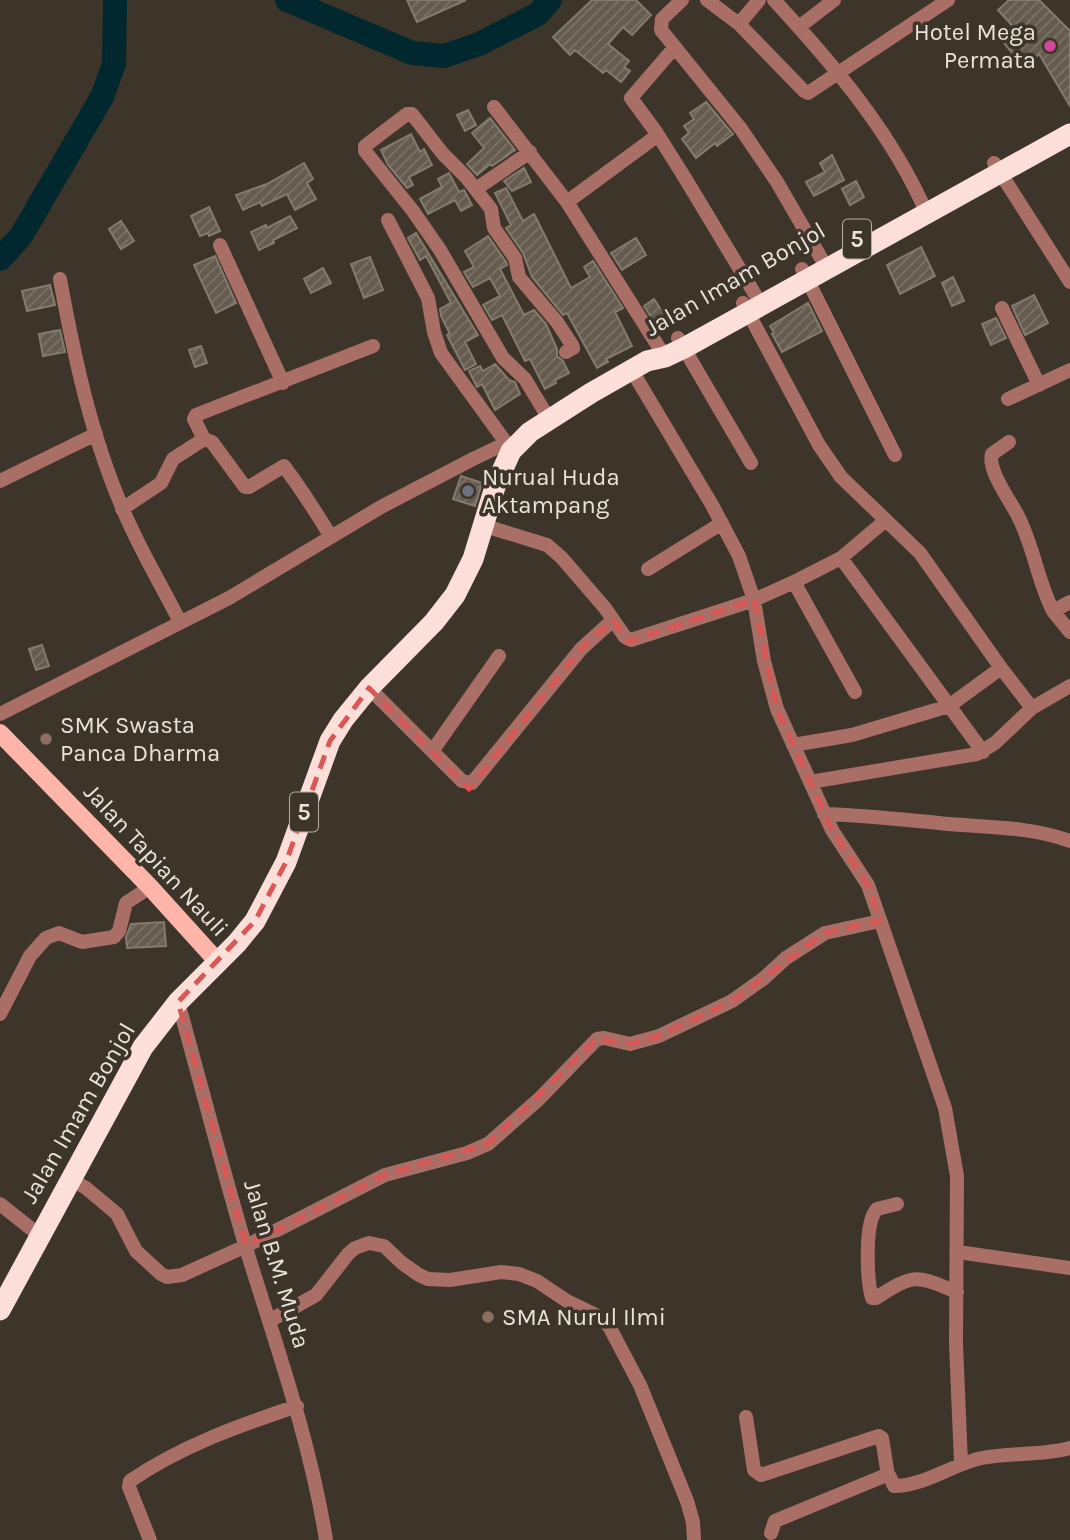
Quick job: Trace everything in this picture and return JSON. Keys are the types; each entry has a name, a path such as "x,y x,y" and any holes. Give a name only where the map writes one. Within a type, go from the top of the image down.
{"highway":[{"name":"Jalan Imam Bonjol","path":"0,1310 143,1047 178,1002 237,943 255,921 286,862 330,741 343,720 369,688 434,622 455,595 473,559 513,443 549,419 749,304 997,168 1070,121"},
{"name":"Jalan Imam Bonjol","path":"997,168 1070,134"},
{"name":"Jalan Imam Bonjol","path":"805,274 821,258 925,209"}],"main road":[{"name":"Jalan Tapian Nauli","path":"0,733 150,887 217,961"}],"street":[{"path":"682,0 663,19 661,30 710,89 763,161 821,258"},
{"path":"707,0 739,24 806,93 813,92 948,0"},
{"path":"739,24 760,0"},
{"path":"774,0 839,74 898,157 925,209"},
{"path":"799,27 834,0"},
{"path":"675,47 631,96 633,102 658,135 749,304 818,445 841,477 920,553 1032,708"},
{"path":"494,107 568,202 661,354 751,463"},
{"path":"549,419 523,376 503,358 440,250 364,149 365,146 411,113 491,209 494,228 515,258 519,276 565,332 572,345 573,348 566,352"},
{"path":"568,202 658,135"},
{"path":"476,189 530,152"},
{"path":"997,168 1070,282"},
{"path":"0,714 229,598 404,495 473,459 513,443 441,353 428,298 388,220"},
{"path":"220,245 283,383"},
{"path":"805,274 895,455"},
{"path":"60,279 71,337 96,434 122,509 180,622"},
{"path":"1002,308 1039,385"},
{"path":"331,537 284,466 245,487 212,442 204,439 194,419 195,415 373,346"},
{"path":"661,354 722,523 739,556 754,600 770,686 824,814 865,879 945,1108 957,1176 956,1344 961,1463"},
{"path":"1008,399 1070,370"},
{"path":"0,480 96,434"},
{"path":"122,509 161,483 173,459 204,439"},
{"path":"1009,442 992,454 991,466 1024,527 1036,556 1045,594 1070,632"},
{"path":"485,526 547,545 561,557 605,608 625,637 634,640 754,600 794,582 841,558 886,520"},
{"path":"648,569 722,523"},
{"path":"841,558 983,752"},
{"path":"794,582 855,692"},
{"path":"1054,611 1070,602"},
{"path":"369,688 462,781 469,784 475,781 581,649 613,620"},
{"path":"433,750 499,656"},
{"path":"793,745 852,735 949,706 1001,668"},
{"path":"810,782 983,752 1032,708 1070,686"},
{"path":"824,814 1012,828 1050,834 1070,841"},
{"path":"0,1014 30,956 46,937 59,933 82,942 114,937 119,932 126,903 150,887"},
{"path":"70,1179 86,1188 117,1214 136,1251 164,1276 182,1275 246,1246 385,1175 467,1153 488,1144 539,1099 597,1040 604,1038 638,1043 659,1036 732,1001 763,979 786,958 825,933 880,921"},
{"name":"Jalan B.M. Muda","path":"178,1002 246,1246 297,1406 321,1506 326,1540"},
{"path":"0,1204 39,1235"},
{"path":"897,1204 877,1209 870,1221 869,1272 872,1298 903,1280 916,1278 957,1292"},
{"path":"269,1321 316,1295 348,1254 369,1243 384,1246 402,1263 428,1279 450,1280 501,1272 519,1274 537,1281 566,1301 602,1318 610,1328 640,1385 687,1501 693,1522 694,1540"},
{"path":"958,1252 1070,1268"},
{"path":"150,1540 128,1487 130,1481 158,1461 183,1449 235,1427 297,1406"},
{"path":"746,1417 754,1470 761,1475 879,1436 888,1476 894,1486 907,1485 961,1463 997,1455 1052,1452 1070,1448"},
{"path":"771,1533 774,1522 785,1516 851,1488 888,1476"}],"highlighted area":[{"path":"754,600 777,709 832,830 868,885 880,921 825,933 732,1001 659,1036 630,1044 597,1039 488,1144 385,1175 246,1246 178,1002 255,921 286,862 330,741 369,688 469,789 581,649 613,620 628,642"}],"building":[{"path":"407,0 466,0 417,22"},
{"path":"592,0 636,0 651,15 632,35 623,27 608,44 629,61 624,67 630,71 621,82 606,70 603,73 575,50 570,55 553,37"},
{"name":"Hotel Mega Permata","path":"1009,0 1039,0 1070,31 1070,106 1039,54 1024,67 1003,42 1017,31 998,10"},
{"path":"706,102 733,134 717,146 715,143 696,158 682,139 689,133 684,126 694,119 690,113"},
{"path":"468,110 476,125 465,131 457,115"},
{"path":"490,118 515,150 477,175 467,164 484,148 472,133"},
{"path":"411,134 420,152 424,149 432,165 409,177 413,185 407,188 388,165 381,150"},
{"path":"832,155 844,180 814,196 806,182 825,172 820,163"},
{"path":"304,163 313,179 307,183 316,199 295,210 287,194 262,206 260,202 243,210 236,195 267,184"},
{"path":"524,168 531,182 512,191 504,181"},
{"path":"449,173 459,192 464,190 472,205 461,211 455,200 428,214 420,199 442,187 438,179"},
{"path":"856,181 864,197 850,205 842,189"},
{"path":"506,188 523,221 534,214 571,288 590,277 584,267 593,261 623,308 615,312 632,346 606,359 608,362 597,368 567,313 563,315 532,277 523,253 506,228 511,225 495,193"},
{"path":"209,207 220,231 209,236 208,233 200,236 191,216"},
{"path":"290,216 297,228 259,250 251,232 266,225 267,228"},
{"path":"121,221 134,241 121,249 109,229"},
{"path":"416,233 478,335 465,342 476,364 465,370 447,335 450,334 441,316 440,309 451,303 426,256 420,260 408,238"},
{"path":"488,236 506,262 507,265 500,269 524,315 534,310 546,324 557,349 557,356 569,373 545,389 530,359 525,361 502,315 492,320 483,305 500,296 490,278 473,287 464,272 474,267 465,251"},
{"path":"636,238 646,255 622,270 611,253"},
{"path":"921,247 935,276 900,294 887,265"},
{"path":"215,256 236,303 216,313 194,265"},
{"path":"370,257 383,290 364,298 351,264"},
{"path":"323,268 331,283 311,293 304,279"},
{"path":"953,277 964,301 952,306 942,283"},
{"path":"50,285 55,305 27,311 22,291"},
{"path":"1034,295 1048,323 1025,335 1012,306"},
{"path":"654,299 665,316 655,323 644,306"},
{"path":"808,303 822,331 782,352 770,326"},
{"path":"996,318 1006,338 991,345 982,324"},
{"path":"60,330 65,352 43,356 39,334"},
{"path":"201,346 207,363 195,367 189,350"},
{"path":"495,364 509,380 515,382 520,394 495,410 482,384 477,387 469,371 480,366 483,371"},
{"name":"Nurual Huda Aktampang","path":"461,476 482,483 475,506 453,499"},
{"path":"42,645 49,666 36,670 29,649"},
{"path":"164,922 166,946 127,948 126,937 131,924"}],"waterway":[{"path":"0,259 21,236 102,97 114,64 115,0"},
{"path":"287,0 412,53 444,56 479,44 538,14 550,0"}],"place":[{"name":"Hotel Mega Permata","path":"1050,46"},
{"name":"Nurual Huda Aktampang","path":"468,491"},
{"name":"SMK Swasta Panca Dharma","path":"46,739"},
{"name":"SMA Nurul Ilmi","path":"488,1317"}]}
